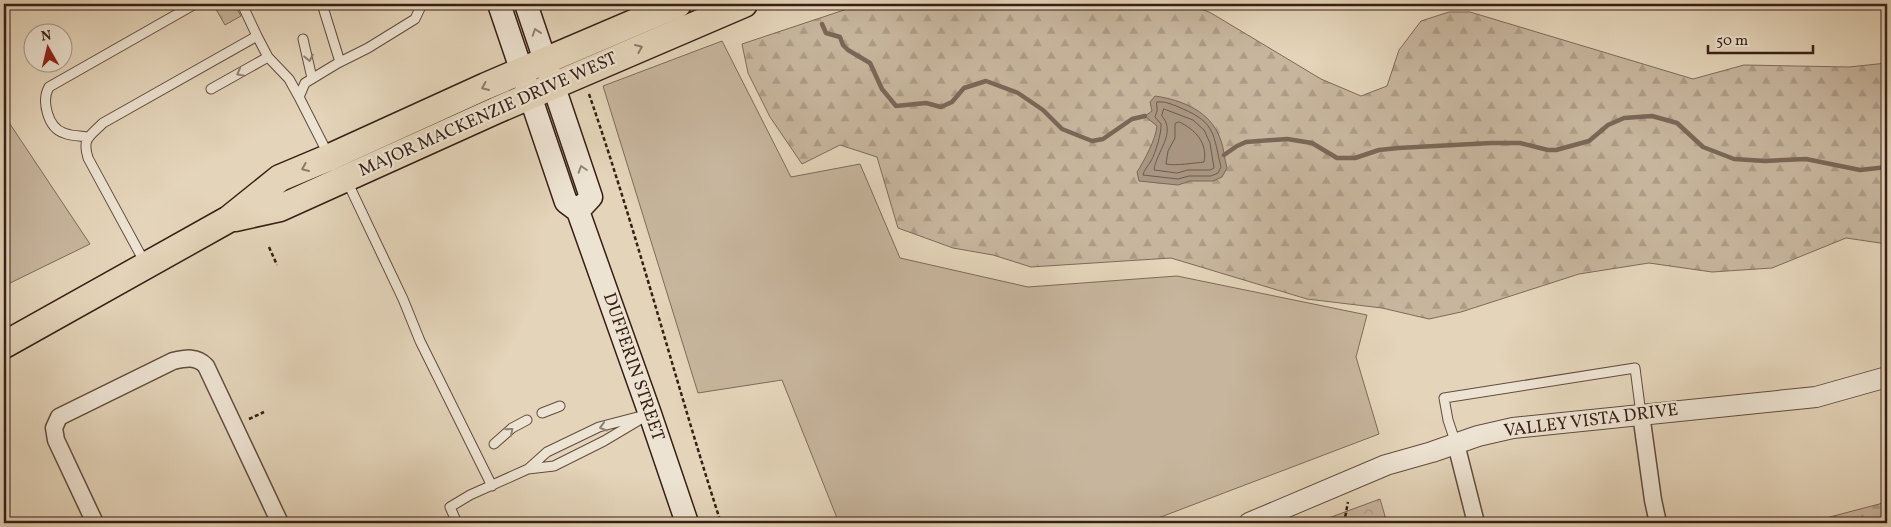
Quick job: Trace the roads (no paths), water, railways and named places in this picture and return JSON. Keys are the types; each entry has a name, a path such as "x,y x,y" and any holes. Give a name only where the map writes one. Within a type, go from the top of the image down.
{"main road":[{"name":"DUFFERIN STREET","path":"499,4 566,202 578,211 650,414 686,523"},
{"path":"526,4 591,197 578,211"},
{"name":"MAJOR MACKENZIE DRIVE WEST","path":"229,219 280,208 530,95 550,73 678,4"},
{"name":"MAJOR MACKENZIE DRIVE WEST","path":"4,344 229,219 280,178 522,71 550,73 744,4"}],"street":[{"path":"95,523 56,440 54,428 59,417 173,361 194,358 202,361 206,366 280,523"},
{"name":"VALLEY VISTA DRIVE","path":"1249,523 1367,472 1478,436 1527,425 1816,397 1887,377"},
{"path":"1641,414 1658,523"},
{"path":"1456,444 1476,523"}],"lane":[{"path":"88,137 63,133 54,125 48,114 45,101 45,93 49,87 195,4"},
{"path":"242,4 268,57 289,79 300,97 330,157"},
{"path":"322,4 340,62"},
{"path":"300,97 305,82 368,48 415,19 422,4"},
{"path":"146,266 126,225 88,158 85,146 88,137 103,123 257,36"},
{"path":"303,39 312,78"},
{"path":"211,89 268,57"},
{"path":"346,178 403,299 420,341 492,486"},
{"path":"1456,444 1448,420 1444,398 1635,368 1641,414"},
{"path":"542,413 560,406"},
{"path":"528,469 554,466 604,441 650,414"},
{"path":"457,523 450,507 528,469 547,452 599,427 650,414"},
{"path":"494,444 512,428 527,420"}],"water":[{"path":"1155,96 1175,100 1194,108 1209,121 1220,138 1222,145 1227,168 1222,177 1213,181 1190,181 1178,185 1139,181 1137,172 1149,150 1157,126 1145,116 1152,111 1150,102"}],"waterway":[{"path":"822,24 826,33 840,37 843,45 848,50 870,63 882,89 896,106 926,103 941,107 952,102 964,88 986,81 1018,93 1043,110 1062,129 1092,141 1103,139 1132,119 1145,116"},
{"path":"1224,155 1246,142 1287,139 1312,143 1337,158 1355,158 1379,150 1398,148 1491,143 1520,143 1548,150 1556,150 1589,141 1608,125 1624,118 1652,116 1677,123 1703,147 1734,159 1765,161 1806,159 1860,170 1887,167"}]}
